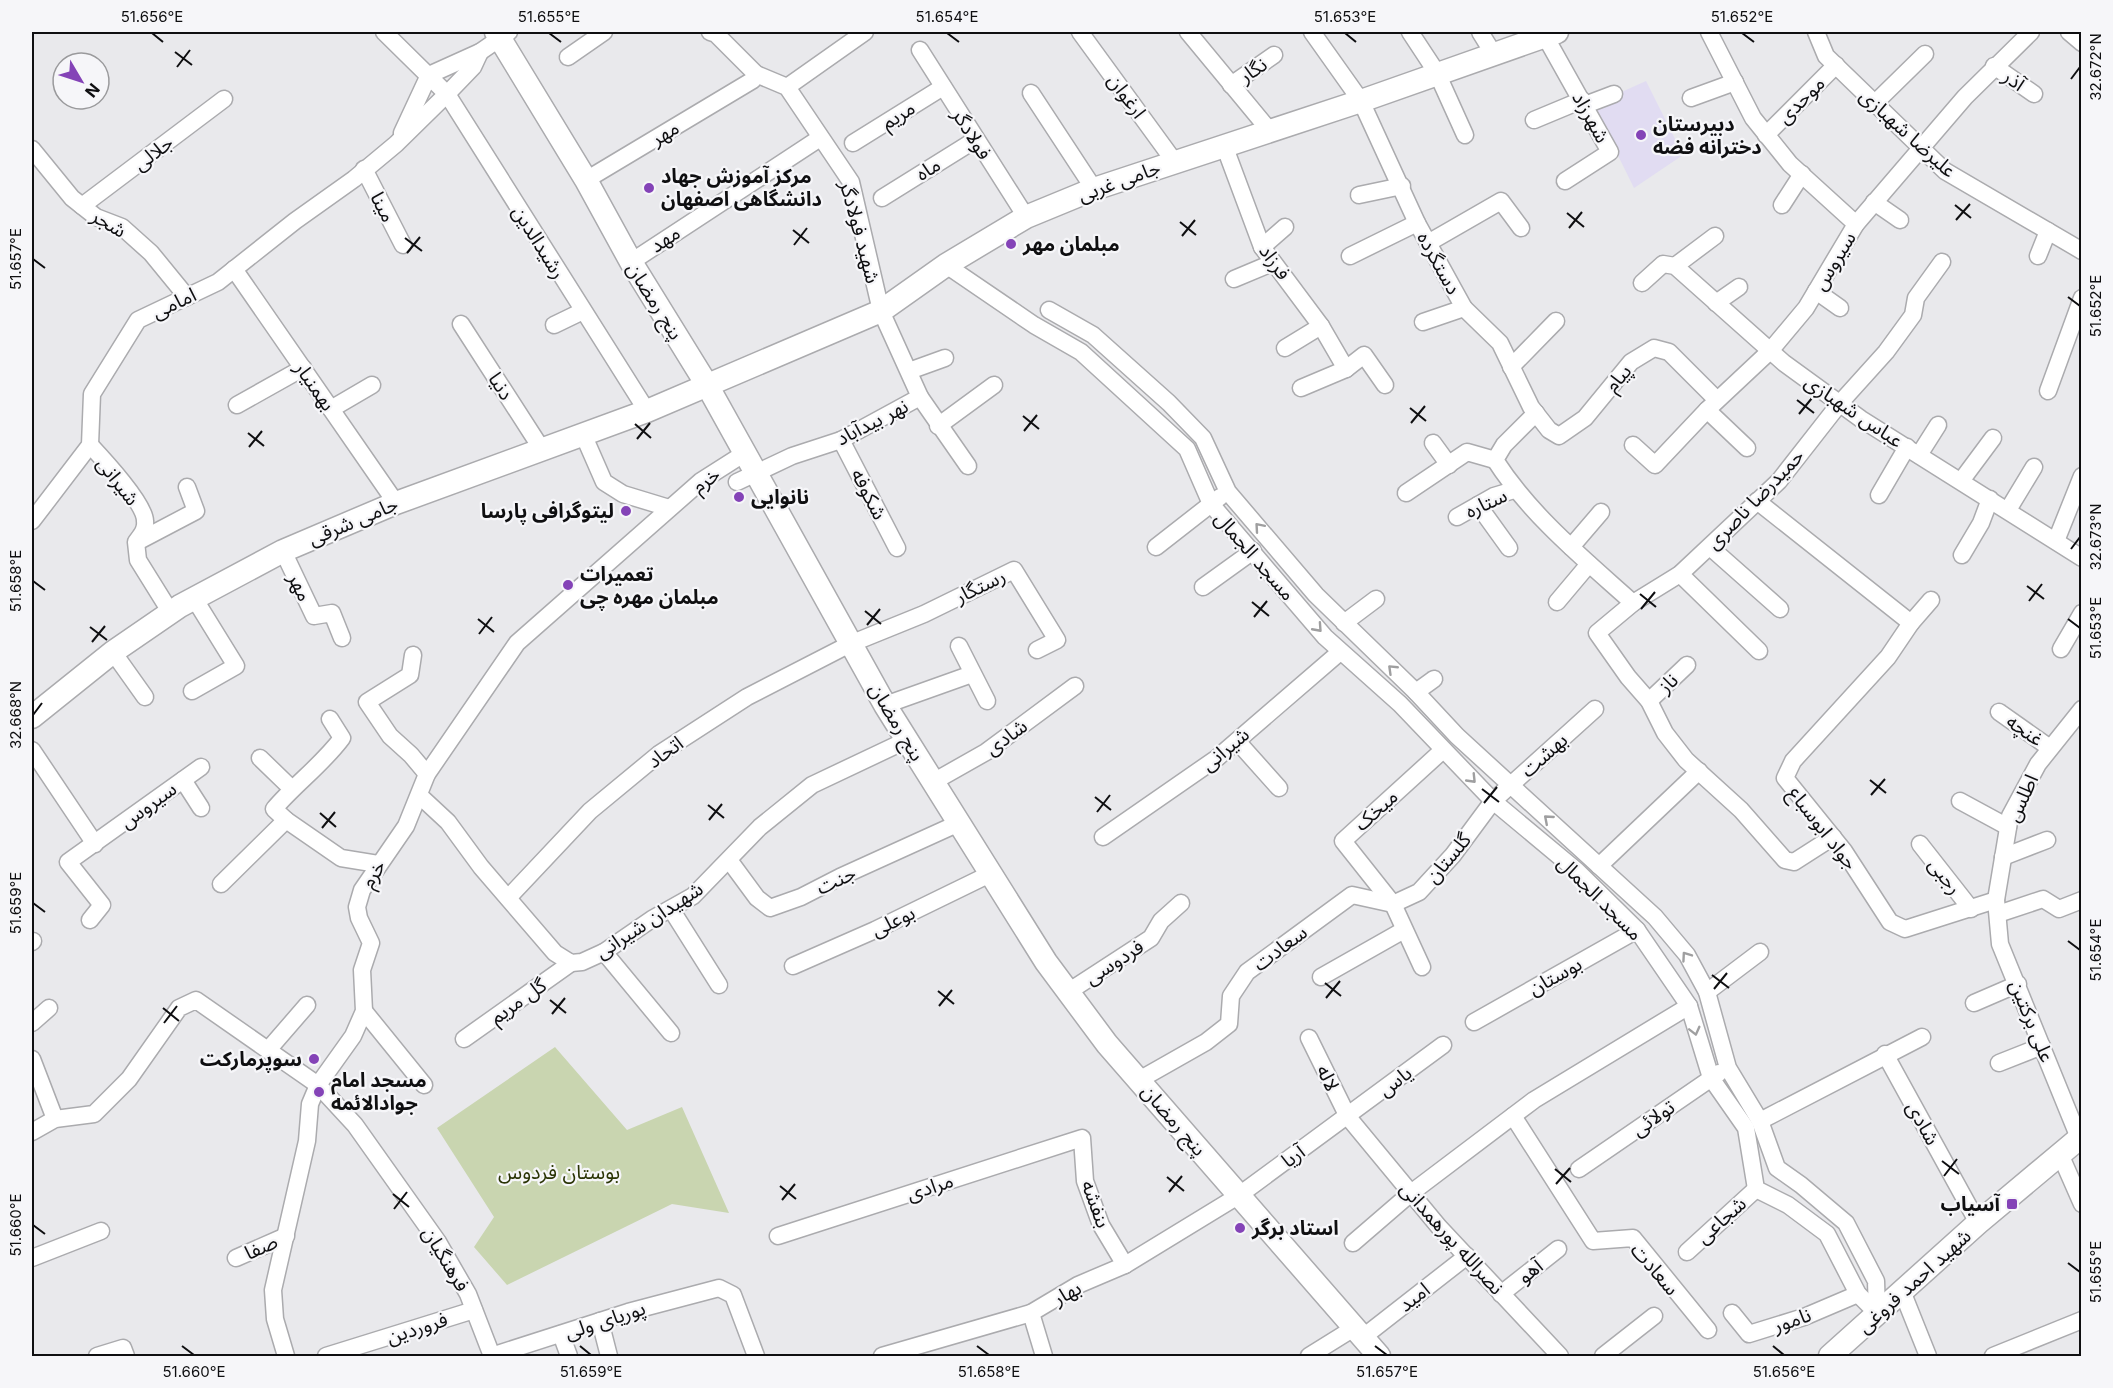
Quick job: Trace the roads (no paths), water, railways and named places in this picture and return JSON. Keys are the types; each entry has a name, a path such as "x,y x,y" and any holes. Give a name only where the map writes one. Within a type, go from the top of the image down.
{"main road":[{"name":"جامی غربی","path":"707,385 880,311 946,265 1026,217 1174,160 1361,101 1552,33"},
{"name":"پنج رمضان","path":"502,34 631,262 707,385 746,469 885,705 1046,962 1139,1080 1379,1356"},
{"name":"جامی شرقی","path":"32,717 113,652 171,613 283,550 396,503 647,411 707,385"},
{"name":"شهید احمد فروغی","path":"1830,1356 1978,1223 2080,1137"}],"street":[{"name":"رشیدالدین","path":"384,32 447,94 647,411"},
{"path":"568,57 604,32"},
{"path":"710,32 716,34 751,80 790,92 865,32"},
{"name":"ارغوان","path":"1080,32 1174,160"},
{"path":"1188,32 1269,130"},
{"name":"دستگرده","path":"1312,32 1361,101 1402,186 1417,223 1464,308 1500,343 1510,367 1536,413 1550,430"},
{"path":"1410,32 1437,73 1465,135"},
{"path":"1480,32 1492,53"},
{"path":"1709,32 1753,118 1802,174 1856,224"},
{"name":"علیرضا شهبازی","path":"1816,32 1826,56 1945,171 2082,251"},
{"name":"سیروس","path":"1633,445 1655,465 1712,405 1770,351 1806,308 1856,224 1874,202 1920,147 1994,66 2031,32"},
{"path":"2069,32 2082,43"},
{"name":"شهرزاد","path":"1552,33 1610,152 1565,181"},
{"name":"امامی","path":"396,144 429,75 480,51 502,34"},
{"name":"فولادگر","path":"920,50 1026,217"},
{"name":"امامی","path":"90,445 92,394 138,320 218,282 295,221 354,179 396,144 447,94 473,67 480,51"},
{"path":"1875,103 1925,54"},
{"name":"نگار","path":"1231,85 1274,55"},
{"name":"موحدی","path":"1767,135 1836,65"},
{"name":"آذر","path":"1994,66 2034,94"},
{"name":"مهر","path":"586,180 751,80"},
{"path":"1691,98 1735,82"},
{"name":"مریم","path":"853,143 943,87"},
{"name":"شهید فولادگر","path":"790,92 851,182 880,311"},
{"path":"1031,93 1094,189"},
{"path":"1534,120 1614,94"},
{"name":"جلالی","path":"82,206 224,99"},
{"name":"مهد","path":"631,262 820,138"},
{"name":"ماه","path":"882,198 975,140"},
{"name":"فرزاد","path":"1224,145 1262,247 1321,326 1346,369"},
{"name":"شجر","path":"35,158 82,206 96,217 122,227 151,254 187,297"},
{"name":"مینا","path":"364,169 403,245"},
{"path":"1782,205 1802,174"},
{"path":"1359,195 1402,186"},
{"path":"1428,243 1501,201 1521,228"},
{"path":"1874,202 1900,220"},
{"path":"1350,256 1417,223"},
{"path":"1262,247 1285,227"},
{"path":"2038,256 2048,231"},
{"path":"1642,283 1663,264 1676,266 1715,237"},
{"name":"حمیدرضا ناصری","path":"1649,701 1628,677 1597,633 1633,603 1680,574 1779,481 1913,315 1916,298 1942,262"},
{"path":"1234,279 1272,263"},
{"name":"مسجد الجمال","path":"946,265 1034,325 1082,352 1187,449 1204,509 1333,658 1400,704 1433,758 1488,808 1577,872 1637,930 1689,1006 1710,1078 1746,1128 1756,1189"},
{"name":"عباس شهبازی","path":"1676,266 1770,351 1840,403 2082,558"},
{"name":"بهمنیار","path":"234,269 396,503"},
{"path":"1716,303 1739,287"},
{"path":"1816,291 1840,308"},
{"path":"2048,391 2082,298"},
{"path":"1423,322 1464,308"},
{"name":"مسجد الجمال","path":"1049,310 1094,335 1169,403 1203,438 1228,492 1344,623 1416,692 1457,736 1654,917 1687,955 1707,992 1728,1068 1760,1121 1777,1168 1846,1223 1876,1281 1877,1313"},
{"path":"554,325 583,311"},
{"name":"نهر بیدآباد","path":"746,469 841,440 920,397 880,311"},
{"path":"1510,367 1556,321"},
{"name":"دنیا","path":"461,324 542,448"},
{"path":"1285,348 1321,326"},
{"name":"پیام","path":"1550,430 1559,436 1585,418 1630,362 1654,348 1669,352 1747,448"},
{"path":"1301,388 1346,369 1364,355 1385,385"},
{"path":"909,371 945,358"},
{"path":"237,405 303,368"},
{"path":"331,409 372,385"},
{"path":"938,426 994,385"},
{"path":"920,397 968,466"},
{"path":"1496,460 1503,445 1536,413"},
{"path":"1879,495 1913,451 1938,425"},
{"path":"583,434 604,482 622,494 669,508"},
{"path":"1961,481 1993,438"},
{"name":"شکوفه","path":"841,440 897,548"},
{"path":"1433,443 1449,465"},
{"path":"32,521 90,445"},
{"name":"شیرانی","path":"90,445 122,481 146,518 145,530 136,542"},
{"path":"1406,494 1467,452 1496,460 1514,490 1571,547 1633,603"},
{"path":"2008,510 2034,467"},
{"name":"خرم","path":"286,1356 275,1319 273,1290 307,1140 310,1104 318,1085 353,1036 364,1011 362,970 371,943 359,918 357,907 362,890 406,826 427,774 518,643 701,481 746,469"},
{"path":"2056,541 2082,476"},
{"path":"171,613 138,560 136,542 196,511 187,487"},
{"name":"ستاره","path":"1457,517 1514,490"},
{"path":"1156,547 1228,492"},
{"path":"1962,555 1981,523 1990,499"},
{"path":"1757,501 1911,622"},
{"path":"1478,506 1509,548"},
{"path":"1571,547 1601,512"},
{"path":"1710,547 1780,609"},
{"name":"مهر","path":"283,550 314,616 332,613 342,638"},
{"path":"1203,587 1245,557"},
{"path":"1557,602 1589,564"},
{"name":"رستگار","path":"850,644 924,614 1014,570 1057,640 1037,650"},
{"path":"1680,574 1759,651"},
{"path":"192,691 236,666 194,598"},
{"path":"1344,623 1376,599"},
{"name":"جواد ابوسباع","path":"1931,600 1911,622 1888,657 1793,761 1785,778 1833,837 1890,922 1905,929 1971,909 2043,899 2059,909 2082,900"},
{"path":"2061,649 2082,613"},
{"name":"اتحاد","path":"508,898 590,811 659,754 747,697 850,644"},
{"path":"959,646 987,701"},
{"path":"113,652 145,697"},
{"path":"413,655 410,675 367,702 390,736 427,774"},
{"name":"شیرانی","path":"1103,837 1217,758 1333,658"},
{"name":"ناز","path":"1649,701 1687,665"},
{"path":"885,705 972,674"},
{"path":"1416,692 1434,679"},
{"name":"شادی","path":"933,782 986,752 1075,686"},
{"path":"1649,701 1665,733 1686,760 1741,810 1788,861 1794,862 1833,837"},
{"name":"بهشت","path":"1488,808 1595,709"},
{"name":"اطلس","path":"1997,907 2010,816 2024,787 2050,748 2082,709"},
{"name":"غنچه","path":"1999,712 2050,748"},
{"path":"330,719 342,738 327,758 292,789 274,809 341,858 378,864"},
{"name":"شهیدان شیرانی","path":"420,796 447,822 555,953 571,963 582,962 604,952 693,896 760,827 812,785 907,740"},
{"path":"1237,741 1279,788"},
{"path":"32,750 95,844"},
{"path":"260,758 292,789"},
{"name":"میخک","path":"1393,904 1343,840 1433,758"},
{"name":"سیروس","path":"90,920 102,905 68,862 201,767"},
{"name":"مسجد الجمال","path":"1599,866 1699,771"},
{"path":"183,780 201,808"},
{"path":"1960,801 2008,827"},
{"name":"گلستان","path":"1393,904 1419,892 1453,855 1488,808"},
{"path":"221,884 286,820"},
{"name":"جنت","path":"729,860 757,898 770,908 801,897 959,823"},
{"path":"2003,857 2048,840"},
{"name":"رجبی","path":"1920,844 1971,909"},
{"name":"بوعلی","path":"793,966 875,930 990,874"},
{"name":"سعادت","path":"1139,1080 1206,1042 1229,1024 1231,996 1247,972 1352,895 1393,904"},
{"name":"فردوسی","path":"1068,992 1151,938 1161,921 1180,903"},
{"path":"1393,904 1422,967"},
{"name":"علی برکتین","path":"1997,907 2000,944 2080,1137"},
{"path":"671,909 719,985"},
{"path":"1321,977 1404,930"},
{"name":"بوستان","path":"1474,1022 1637,930"},
{"path":"604,952 671,1033"},
{"path":"1707,992 1760,952"},
{"name":"گل مریم","path":"465,1039 571,963"},
{"path":"1974,1003 2018,984"},
{"name":"فرهنگیان","path":"55,1119 94,1114 129,1079 179,1008 196,1000 318,1085 355,1125 438,1242 474,1310 491,1356"},
{"path":"268,1050 307,1005"},
{"path":"1353,1243 1411,1193 1544,1094 1689,1006"},
{"path":"32,1023 49,1008"},
{"path":"364,1011 424,1085"},
{"path":"1760,1121 1885,1054 1922,1037"},
{"name":"لاله","path":"1309,1038 1348,1117"},
{"name":"یاس","path":"1348,1117 1443,1045"},
{"path":"1999,1063 2042,1046"},
{"name":"شادی","path":"1885,1054 1978,1223"},
{"path":"32,1059 55,1119 32,1132"},
{"name":"تولائی","path":"1580,1169 1710,1078 1728,1068"},
{"name":"سعادت","path":"1513,1116 1593,1241 1633,1238 1708,1330"},
{"name":"نصرالله پورهمدانی","path":"1348,1117 1411,1193 1560,1356"},
{"name":"آریا","path":"1238,1196 1348,1117"},
{"name":"مرادی","path":"778,1236 1082,1138"},
{"name":"بنفشه","path":"1082,1138 1085,1181 1101,1225 1125,1265"},
{"path":"2060,1154 2082,1204"},
{"path":"1756,1189 1788,1205 1827,1234 1858,1294 1877,1313"},
{"name":"شجاعی","path":"1687,1252 1756,1189"},
{"name":"بهار","path":"889,1355 1031,1313 1078,1285 1125,1265 1238,1196"},
{"path":"32,1257 101,1231"},
{"name":"صفا","path":"236,1258 286,1236"},
{"name":"آهو","path":"1501,1294 1558,1249"},
{"name":"امید","path":"1309,1356 1358,1333 1467,1256"},
{"name":"پوریای ولی","path":"491,1356 699,1291 719,1288 733,1295 756,1356"},
{"path":"1902,1291 1928,1356"},
{"name":"نامور","path":"1732,1313 1749,1334 1804,1317 1858,1294"},
{"name":"فروردین","path":"326,1356 474,1310"},
{"path":"1031,1313 1044,1356"},
{"path":"1603,1356 1654,1316"},
{"path":"1993,1356 2082,1320"},
{"path":"600,1321 609,1356"},
{"path":"561,1334 569,1356"},
{"path":"97,1356 123,1348 126,1356"}],"place":[{"name":"دبیرستان دخترانه فضه","path":"1641,135"},
{"name":"مرکز آموزش جهاد دانشگاهی اصفهان","path":"649,188"},
{"name":"مبلمان مهر","path":"1011,244"},
{"name":"نانوایی","path":"739,497"},
{"name":"لیتوگرافی پارسا","path":"626,511"},
{"name":"تعمیرات مبلمان مهره چی","path":"568,585"},
{"name":"سوپرمارکت","path":"314,1059"},
{"name":"مسجد امام جوادالائمه","path":"319,1092"},
{"name":"آسیاب","path":"2012,1204"},
{"name":"استاد برگر","path":"1240,1228"}],"park label":[{"name":"بوستان فردوس","path":"559,1172"}]}
